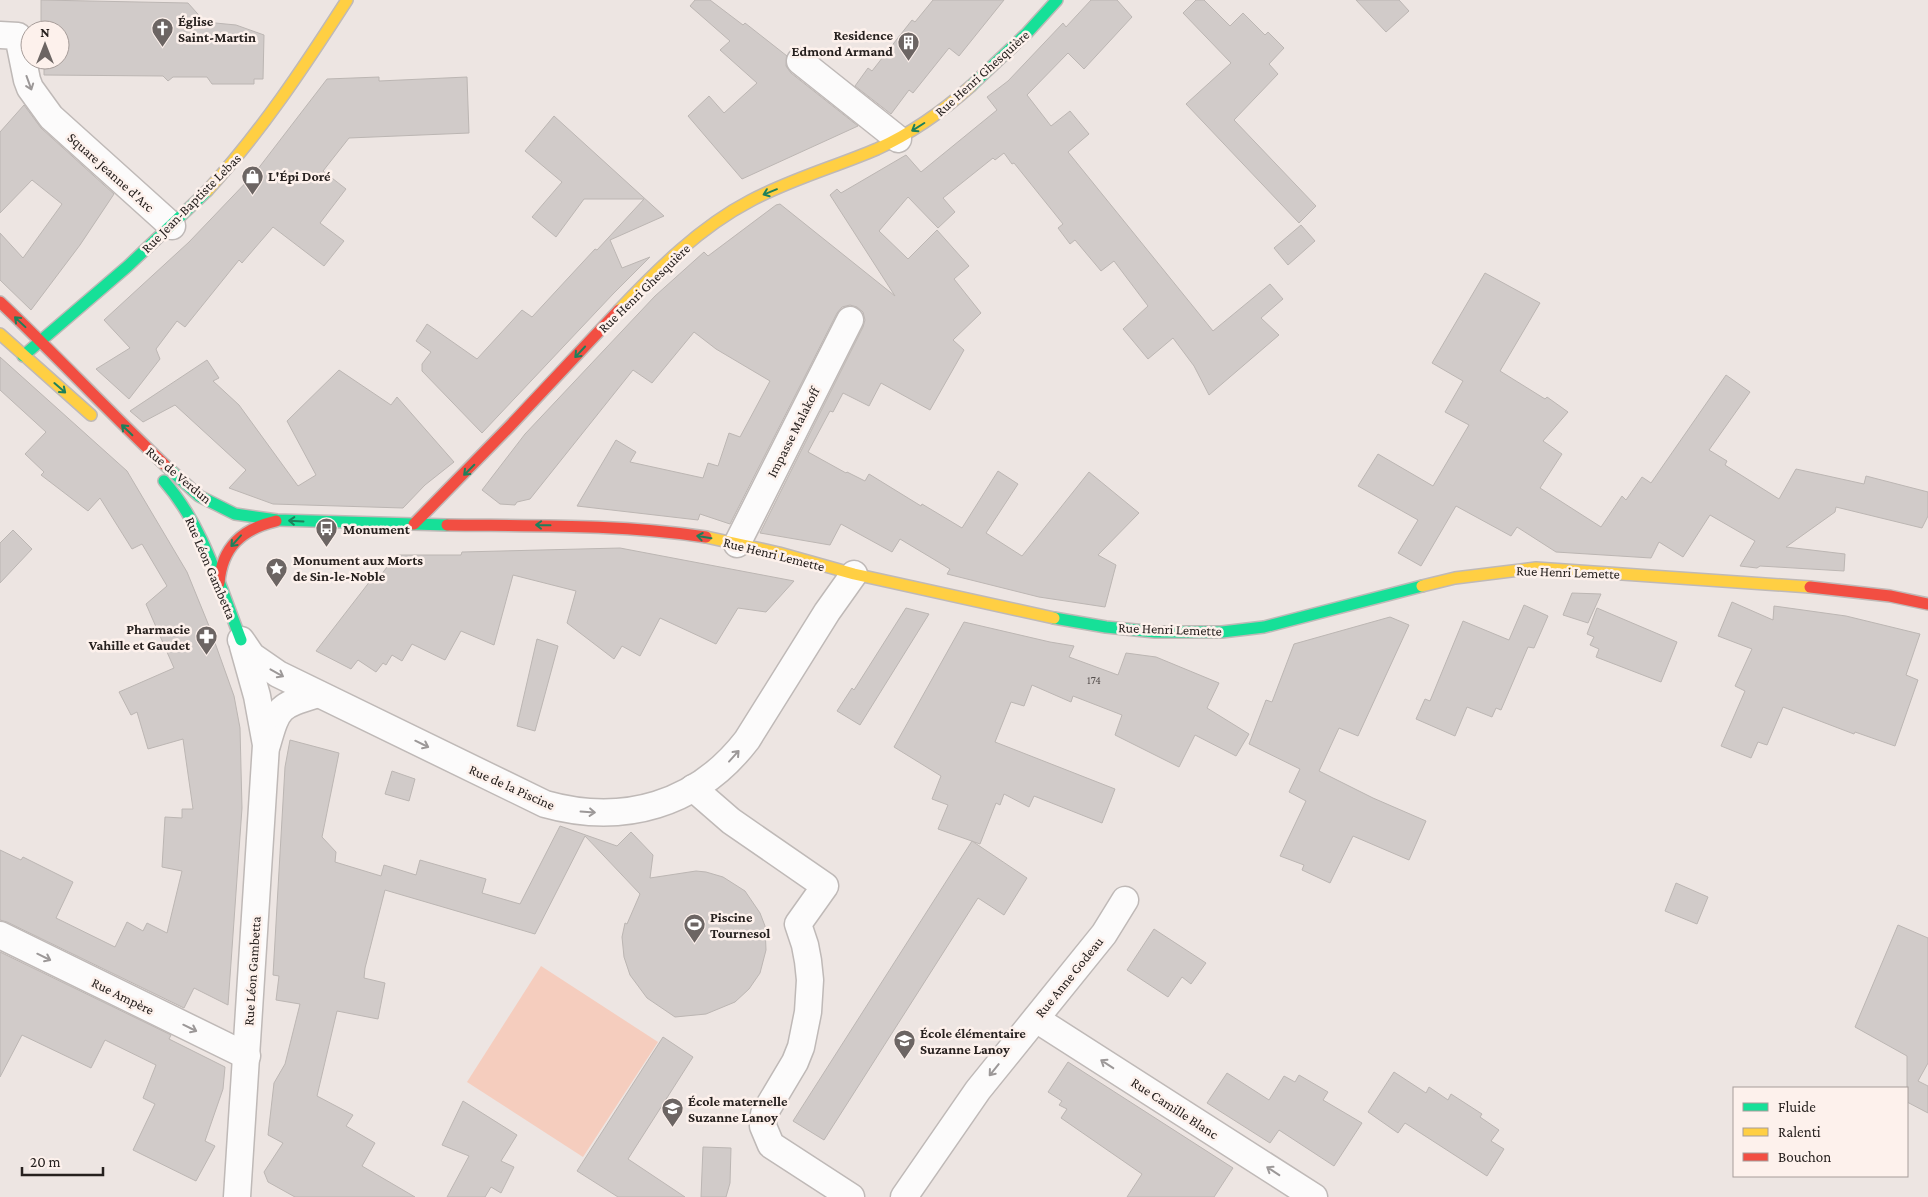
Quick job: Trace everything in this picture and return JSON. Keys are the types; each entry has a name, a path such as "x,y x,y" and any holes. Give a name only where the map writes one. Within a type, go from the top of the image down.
{"street":[{"name":"Rue Jean-Baptiste Lebas","path":"23,356 172,226 206,192 248,145 294,81 347,0"},
{"name":"Rue Henri Ghesquière","path":"414,524 482,456 636,292 685,246 729,213 761,195 898,139 937,114 971,86 1033,27 1058,0"},
{"name":"Square Jeanne d'Arc","path":"0,35 18,36 27,80 33,94 51,117 172,226"},
{"path":"800,61 898,139"},
{"name":"Rue de Verdun","path":"0,302 41,341 110,413 199,496 216,506 235,514 277,520 414,524"},
{"name":"Impasse Malakoff","path":"737,544 850,320"},
{"path":"0,334 104,426"},
{"name":"Rue de Verdun","path":"154,472 184,506"},
{"name":"Rue Léon Gambetta","path":"184,506 201,539 241,640 257,696 266,745 247,1056 244,1194"},
{"path":"219,583 221,564 240,536 255,526 277,520"},
{"name":"Rue Henri Lemette","path":"414,524 602,527 670,532 779,553 854,574 1044,616 1129,630 1179,633 1222,632 1264,627 1455,578 1536,568 1813,587 1872,594 1928,604"},
{"name":"Rue de la Piscine","path":"241,640 252,656 262,664 318,694 537,800 563,809 598,813 624,812 658,804 693,788 723,768 747,740 827,612 854,574"},
{"name":"Rue Léon Gambetta","path":"266,745 276,715 282,709 292,701 318,694"},
{"path":"693,788 731,821 825,886 798,924 805,945 810,980 808,1012 803,1039 795,1062 764,1114 763,1126 771,1145 851,1197"},
{"name":"Rue Anne Godeau","path":"904,1197 968,1102 1104,934 1125,900"},
{"name":"Rue Ampère","path":"0,935 247,1056"},
{"name":"Rue Camille Blanc","path":"1036,1019 1314,1197"}],"shaded area":[{"path":"541,966 658,1042 583,1157 467,1082"}],"building":[{"name":"Église Saint-Martin","path":"41,0 188,3 205,22 236,25 264,35 263,79 254,79 254,84 212,84 207,77 173,77 168,81 163,76 44,75 44,70 70,70 70,20 41,20"},
{"path":"695,0 710,0 743,25 745,23 787,56 786,66 791,73 858,126 742,179 688,116 709,96 724,113 757,83 720,50 730,41 690,6"},
{"name":"Residence Edmond Armand","path":"933,0 1004,0 959,56 949,48 913,93 909,90 891,114 855,86 868,68 872,71 912,20 915,22"},
{"path":"1091,0 1117,0 1132,17 1084,69 1068,53 1027,95 1051,126 1070,111 1089,134 1068,152 1213,331 1270,284 1283,299 1261,318 1279,335 1209,395 1194,366 1173,338 1148,359 1123,329 1148,306 1114,261 1101,271 1075,240 1070,244 1058,228 1063,224 1004,153 995,160 993,158 943,198 955,212 938,228 908,197 879,231 908,259 937,230 969,266 954,279 981,313 953,340 964,350 930,410 881,383 869,406 843,393 833,412 830,411 808,452 865,481 869,474 921,506 922,504 962,528 998,471 1018,484 986,533 1022,556 1089,472 1139,513 1098,555 1116,565 1105,607 1039,597 947,574 950,569 900,539 892,552 841,524 830,545 760,533 863,327 865,320 863,312 857,307 850,305 842,307 837,313 730,524 700,514 698,520 577,506 616,440 636,452 630,462 703,478 708,463 718,466 729,433 740,437 770,381 716,349 694,332 652,383 633,370 530,499 517,502 515,505 500,504 482,490 525,434 655,296 704,252 708,256 776,205 780,204 895,296 830,195 837,189 841,193 906,155 921,172 997,110 987,97 1008,81 1063,23 1066,27"},
{"path":"1196,0 1204,0 1230,26 1243,13 1265,35 1268,32 1284,48 1269,64 1278,74 1234,120 1316,206 1299,223 1186,104 1231,63 1183,13"},
{"path":"1356,0 1399,0 1409,11 1386,32"},
{"path":"379,77 379,81 467,77 469,133 349,138 323,171 346,189 320,223 344,241 324,266 273,227 242,263 239,260 185,327 177,321 156,349 160,359 129,399 96,369 130,348 104,320 189,242 254,174 327,79"},
{"path":"24,105 41,128 114,194 80,245 31,310 0,280 0,233 23,258 62,204 32,180 0,213 0,132"},
{"path":"554,116 664,216 610,240 622,268 650,257 482,433 422,371 422,364 431,352 416,341 427,324 477,359 522,310 532,317 644,199 584,199 556,237 532,217 562,182 525,151"},
{"path":"1301,225 1315,241 1288,265 1274,248"},
{"path":"1485,273 1540,303 1500,371 1545,399 1547,397 1568,412 1543,441 1562,454 1540,488 1601,527 1622,496 1626,500 1642,477 1651,483 1726,375 1750,392 1709,450 1727,461 1725,465 1779,499 1796,469 1864,484 1866,476 1928,492 1928,516 1922,528 1836,507 1835,512 1786,547 1845,554 1844,571 1760,566 1757,568 1740,566 1755,541 1710,515 1683,557 1659,542 1651,558 1556,552 1517,527 1511,536 1456,506 1421,566 1398,553 1418,520 1358,486 1378,454 1433,486 1469,425 1445,412 1463,381 1432,363"},
{"path":"0,357 127,471 187,572 234,696 240,728 242,808 228,1005 194,988 184,1008 0,920 0,850 21,860 23,857 73,882 56,918 115,947 127,922 143,931 147,923 167,933 182,871 162,867 165,817 182,818 182,809 193,809 183,739 148,749 137,712 131,715 119,692 174,668 146,604 167,586 142,544 132,549 100,498 88,511 41,475 44,472 25,454 46,432 0,390"},
{"path":"207,360 219,378 213,381 239,405 298,486 316,475 287,421 339,370 391,405 397,397 454,462 425,485 403,508 273,504 229,488 246,470 175,405 143,422 130,411"},
{"path":"13,530 32,549 0,583 0,543"},
{"path":"620,548 794,581 766,612 738,608 716,644 660,618 640,656 622,646 614,659 567,623 576,591 513,575 494,645 461,631 445,660 412,644 402,661 392,655 386,665 383,663 376,672 358,660 351,669 316,651 374,576 378,579 396,555 461,555 462,552"},
{"path":"1572,593 1601,594 1588,623 1563,615"},
{"path":"1732,602 1773,620 1774,606 1846,616 1920,634 1906,675 1918,680 1895,746 1855,732 1854,734 1783,707 1767,745 1758,742 1751,758 1721,746 1745,691 1735,686 1752,649 1718,636"},
{"path":"1524,605 1548,616 1534,648 1528,647 1501,710 1496,708 1492,717 1467,707 1455,736 1416,719 1425,699 1430,701 1463,621 1509,640"},
{"path":"906,608 929,614 860,725 837,711 852,688 854,690"},
{"path":"1597,608 1677,642 1661,682 1596,657 1599,649 1590,645 1594,637 1587,634"},
{"path":"1390,617 1409,625 1358,736 1339,728 1319,771 1373,798 1426,821 1409,860 1353,836 1330,883 1302,870 1304,865 1280,856 1306,801 1289,792 1300,769 1249,744 1266,700 1272,702 1294,644"},
{"path":"964,622 1074,646 1069,657 1118,675 1126,653 1156,657 1219,683 1207,708 1249,734 1236,756 1195,735 1179,767 1115,735 1122,715 1073,696 1071,702 1032,685 1024,706 1011,702 995,742 1115,789 1102,823 1034,796 1029,807 1004,794 1000,805 996,803 980,844 938,829 948,805 932,799 941,776 894,747"},
{"path":"537,639 558,646 535,731 517,726"},
{"path":"290,740 339,753 322,837 336,852 335,862 381,876 384,865 416,875 420,860 486,879 482,893 520,904 560,826 617,846 631,832 653,855 650,878 696,871 706,872 723,877 745,891 760,913 765,926 766,950 760,973 749,989 735,1002 706,1014 675,1017 647,998 630,975 624,957 622,937 625,923 627,924 640,894 585,836 535,934 385,890 364,978 385,983 378,1019 337,1011 317,1096 353,1115 346,1126 375,1143 362,1166 415,1197 295,1197 268,1182 264,1172 283,1143 268,1135 274,1083 285,1064 300,1004 276,1000 279,976 273,975 285,767"},
{"path":"392,771 415,779 409,801 385,794"},
{"path":"972,841 1027,878 1004,915 978,898 824,1140 793,1121"},
{"path":"1676,883 1708,897 1697,924 1665,911"},
{"path":"1898,925 1928,938 1928,1063 1918,1081 1928,1086 1928,1113 1908,1103 1907,1056 1855,1027"},
{"path":"1154,929 1206,963 1191,984 1182,977 1168,997 1127,970"},
{"path":"0,952 171,1035 169,1039 225,1067 223,1089 205,1141 215,1146 196,1181 133,1150 155,1104 143,1098 156,1065 105,1040 91,1068 22,1035 0,1077"},
{"path":"663,1037 693,1057 628,1159 685,1197 618,1197 577,1171"},
{"path":"1068,1062 1233,1168 1214,1197 1127,1197 1142,1174 1061,1118 1067,1109 1059,1105 1062,1101 1048,1092"},
{"path":"1394,1072 1426,1093 1429,1087 1448,1100 1451,1094 1482,1114 1480,1117 1499,1130 1491,1141 1504,1149 1487,1176 1405,1123 1398,1133 1368,1112"},
{"path":"1227,1073 1269,1100 1284,1076 1295,1082 1299,1075 1328,1092 1323,1100 1362,1123 1334,1166 1279,1130 1270,1143 1207,1103"},
{"path":"463,1101 517,1135 501,1161 514,1167 501,1193 491,1187 485,1197 447,1197 469,1156 442,1145"},
{"path":"703,1147 731,1148 730,1183 726,1197 701,1197"}],"traffic: fast":[{"path":"971,86 1027,33 1057,0"},
{"path":"23,356 128,266 207,191"},
{"path":"165,465 199,496 235,514 277,520 447,525"},
{"path":"164,481 190,517 200,537 218,577 241,640"},
{"path":"1054,618 1106,627 1155,632 1222,632 1264,627 1422,586"}],"traffic: slow":[{"path":"207,191 264,122 347,0"},
{"path":"619,310 680,250 714,223 750,201 781,186 890,143 927,121 971,86"},
{"path":"0,334 91,415"},
{"path":"706,537 779,553 854,574 1054,618"},
{"path":"1422,586 1455,578 1536,568 1810,587"}],"traffic: jam":[{"path":"0,302 165,465"},
{"path":"414,524 510,426 619,310"},
{"path":"219,583 224,559 236,542 253,529 276,521"},
{"path":"447,525 609,528 706,537"},
{"path":"1810,587 1890,596 1928,604"}],"place":[{"name":"Église Saint-Martin","path":"162,48"},
{"name":"Residence Edmond Armand","path":"909,62"},
{"name":"L'Épi Doré","path":"252,195"},
{"name":"Monument","path":"327,548"},
{"name":"Monument aux Morts de Sin-le-Noble","path":"277,587"},
{"name":"Pharmacie Vahille et Gaudet","path":"206,656"},
{"name":"Piscine Tournesol","path":"694,944"},
{"name":"École élémentaire Suzanne Lanoy","path":"904,1060"},
{"name":"École maternelle Suzanne Lanoy","path":"672,1128"}]}
